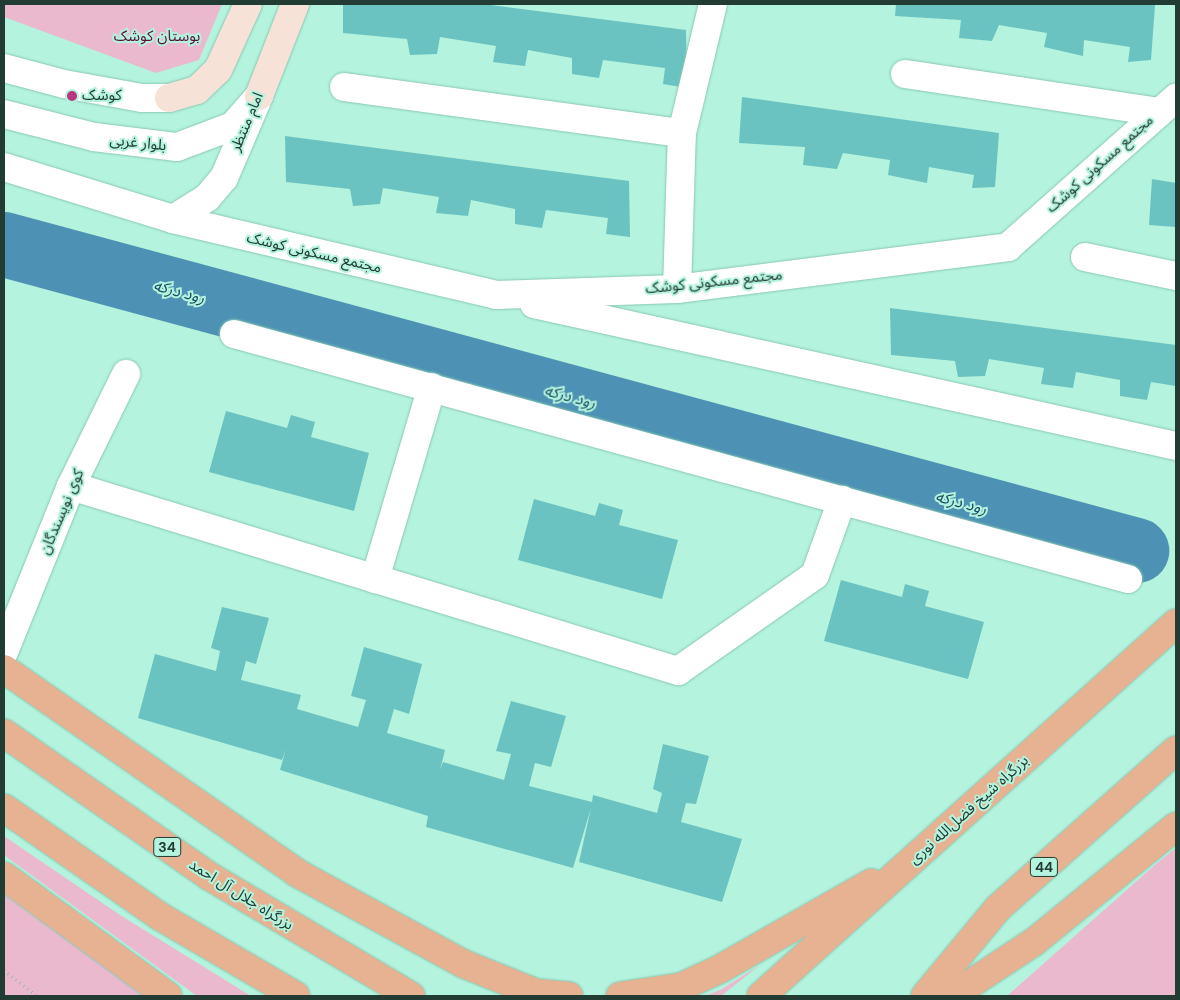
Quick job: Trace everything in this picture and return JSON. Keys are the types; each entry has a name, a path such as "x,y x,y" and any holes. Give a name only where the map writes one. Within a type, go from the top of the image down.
{"highway":[{"name":"بزرگراه شیخ فضل‌الله نوری","path":"761,996 1176,623"},
{"path":"4,669 297,873 464,964 537,995 570,996"},
{"name":"بزرگراه جلال آل احمد","path":"4,733 209,876 335,954 411,996"},
{"name":"44","path":"925,996 998,908 1176,750"},
{"path":"4,808 161,917 296,996"},
{"path":"952,996 1034,942 1176,826"},
{"path":"620,996 681,987 720,969 920,855"},
{"path":"4,876 168,996"}],"main road":[{"path":"169,98 197,90 218,70 248,4"},
{"name":"امام منتظر","path":"259,96 294,4"}],"street":[{"path":"677,289 682,133 713,4"},
{"path":"4,68 64,84 142,98 169,98"},
{"path":"905,74 1168,105"},
{"path":"344,87 682,133"},
{"name":"بلوار غربی","path":"4,114 94,137 176,146 233,126 259,96"},
{"name":"امام منتظر","path":"173,220 207,198 224,178 259,96"},
{"name":"مجتمع مسکونی کوشک","path":"4,167 173,220 496,295 677,289 1008,246 1168,105"},
{"path":"1086,257 1176,276"},
{"path":"496,295 1176,446"},
{"path":"234,334 1128,579"},
{"name":"کوی نویسندگان","path":"4,652 71,486 126,374"},
{"path":"375,579 432,387"},
{"path":"71,486 678,671 815,575 842,500"}],"path":[{"path":"4,970 38,996"}],"green space":[{"name":"بوستان کوشک","path":"4,4 222,4 199,60 156,73 4,17"},
{"path":"4,836 120,915 251,996 197,996 4,855"},
{"path":"1176,848 1176,996 1007,996 1156,864"},
{"path":"4,893 37,915 146,996 4,996"},
{"path":"760,965 721,996 705,996 722,989"}],"building":[{"path":"343,4 483,4 686,30 687,88 663,84 665,68 603,60 599,78 572,74 572,58 528,50 525,66 493,62 496,46 440,37 437,54 410,55 407,39 343,33"},
{"path":"896,4 1155,5 1151,60 1128,62 1130,47 1084,40 1083,56 1044,47 1047,33 999,25 992,41 959,38 961,20 895,16"},
{"path":"742,97 999,133 995,187 972,188 974,175 929,167 927,183 888,175 890,160 843,153 837,169 803,165 805,147 739,143"},
{"path":"285,136 629,181 630,237 606,234 608,218 546,210 542,228 515,224 515,209 471,200 468,216 436,213 439,197 383,188 380,204 353,206 350,189 286,182"},
{"path":"1152,179 1176,183 1176,227 1149,225"},
{"path":"890,308 1176,345 1176,386 1151,382 1147,400 1120,396 1120,380 1076,372 1073,388 1041,384 1044,368 989,359 985,376 958,377 955,361 891,355"},
{"path":"226,411 287,428 291,415 315,422 311,437 369,453 354,511 209,472"},
{"path":"534,499 595,516 599,503 623,510 619,525 678,540 662,599 518,560"},
{"path":"841,580 902,597 905,584 929,591 925,606 984,622 968,679 824,641"},
{"path":"222,607 269,618 256,664 246,661 241,680 301,695 297,709 358,727 366,700 351,696 364,647 422,664 409,714 394,709 387,733 445,750 440,770 443,762 504,780 511,754 496,751 511,701 566,716 551,767 535,763 529,786 592,802 593,795 657,813 662,793 653,789 663,744 709,756 696,804 686,803 681,822 742,839 722,902 579,862 591,808 573,868 426,827 428,816 280,770 286,749 282,760 138,718 155,654 216,671 220,651 211,648"}],"waterway":[{"name":"رود درکه","path":"4,244 1136,550"}],"place":[{"name":"کوشک","path":"72,96"}]}
